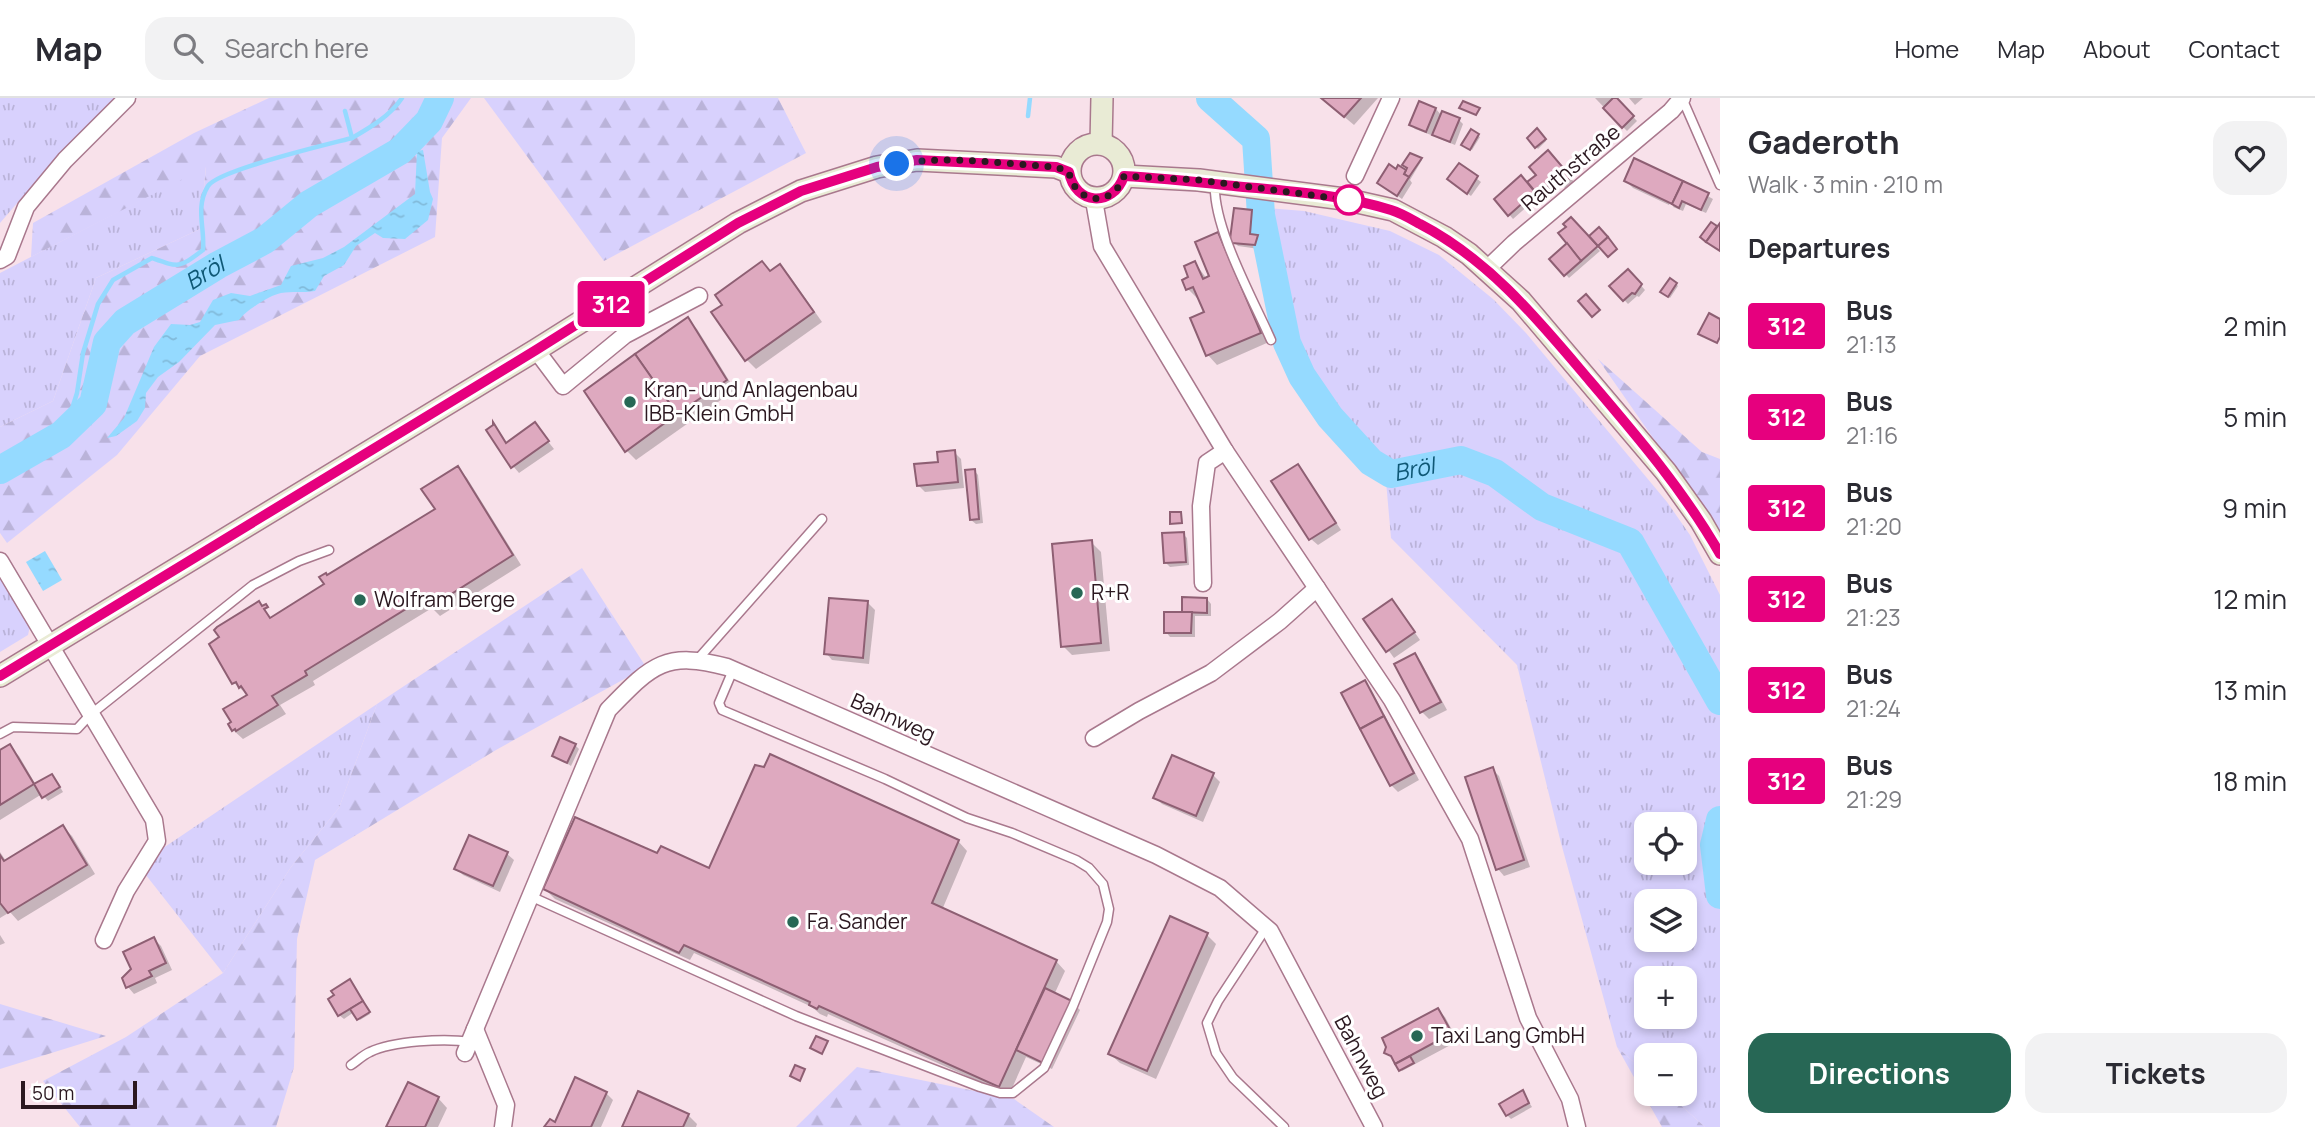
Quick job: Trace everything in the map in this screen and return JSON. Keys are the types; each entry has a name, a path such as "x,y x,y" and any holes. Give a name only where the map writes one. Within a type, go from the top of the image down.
{"main road":[{"path":"1101,144 1102,98"},
{"path":"1093,144 1101,144 1116,152 1121,159 1124,176 1117,190 1104,198 1096,198 1081,193 1075,187 1069,172 1079,151 1093,144"},
{"path":"0,676 536,350 738,223 801,191 877,167 917,160 1056,167 1069,172"},
{"path":"1124,176 1224,184 1344,199 1393,210 1444,237 1487,269 1521,301 1666,472 1701,521 1720,554"}],"street":[{"path":"0,260 7,256 26,207 65,160 127,98"},
{"path":"1355,176 1391,98"},
{"name":"Rauthstraße","path":"1487,269 1514,243 1671,111 1682,98"},
{"path":"1096,198 1102,246 1224,451 1392,700 1470,839 1528,1018 1570,1099 1577,1127"},
{"path":"536,350 563,386 625,335 699,296"},
{"path":"1203,583 1201,506 1207,463 1224,451"},
{"path":"0,561 154,820 157,841 126,891 104,940"},
{"path":"1094,738 1211,673 1280,621 1317,588"},
{"name":"Bahnweg","path":"470,1041 608,710 640,677 666,662 698,659 733,670 1156,855 1220,888 1266,928 1277,944 1374,1127"},
{"path":"470,1041 506,1105 503,1127"}],"lane":[{"path":"1682,98 1720,185"},
{"path":"1224,184 1214,197 1218,219 1271,340"},
{"path":"698,659 822,519"},
{"path":"0,734 13,727 77,729 90,715 253,584 299,561 329,550"},
{"path":"530,896 796,1016 981,1087 1000,1093 1013,1093 1044,1068 1107,922 1107,897 1097,876 1076,860 1012,833 967,818 885,779 722,710 719,703 733,670"},
{"path":"1266,928 1218,1001 1207,1023 1216,1053 1233,1078 1284,1127"},
{"path":"351,1065 370,1052 404,1044 451,1039 470,1041"}],"green space":[{"path":"0,98 117,98 44,172 0,223"},
{"path":"269,98 471,98 442,138 435,237 200,356 117,455 7,543 0,533 0,427 53,401 96,278 200,229 206,167 31,257 33,223 194,133"},
{"path":"484,98 778,98 806,153 604,261"},
{"path":"206,166 200,229 96,278 53,401 0,427 0,273"},
{"path":"1254,207 1304,211 1390,231 1439,255 1493,299 1526,333 1667,502 1690,535 1720,595 1720,1127 1705,1127 1681,1106 1697,1106 1697,1043 1634,1043 1634,1062 1617,1047 1561,843 1517,665 1391,538 1386,481 1287,352"},
{"path":"1598,359 1702,452 1720,459 1720,540 1706,514"},
{"path":"582,568 646,667 496,750 315,860 297,939 294,1067 276,1127 80,1127 43,1081 126,1037 223,973 291,867 339,808 377,704"},
{"path":"0,576 30,626 28,635 0,652"},
{"path":"377,704 339,808 291,867 223,973 138,865"},
{"path":"0,1004 106,1036 0,1069"},
{"path":"1617,1047 1634,1062 1634,1077"},
{"path":"857,1067 1014,1099 1054,1127 796,1127"},
{"path":"1650,1106 1681,1106 1705,1127 1662,1127"}],"water":[{"path":"423,150 433,199 428,220 405,239 383,238 375,233 356,246 344,265 324,276 315,291 276,294 252,308 239,320 215,325 179,362 158,377 146,393 145,408 137,421 116,436 107,438 124,418 154,347 171,324 190,325 200,322 213,300 231,293 250,296 281,285 291,266 323,258 344,247 415,194 417,151"},
{"path":"45,551 62,580 43,591 26,562"}],"building":[{"path":"1321,98 1361,98 1344,117"},
{"path":"1613,98 1617,98 1634,116 1622,128 1603,108"},
{"path":"1419,101 1436,108 1426,132 1409,125"},
{"path":"1463,101 1480,108 1476,115 1459,108"},
{"path":"1442,111 1460,118 1450,142 1432,135"},
{"path":"1537,128 1546,139 1535,148 1527,138"},
{"path":"1471,129 1479,134 1470,150 1461,145"},
{"path":"1548,150 1571,177 1560,186 1555,180 1538,195 1527,182 1536,175 1529,167"},
{"path":"1410,153 1422,158 1409,177 1404,174 1407,168 1402,165"},
{"path":"1634,158 1683,181 1672,204 1624,181"},
{"path":"1459,163 1478,176 1467,194 1447,179"},
{"path":"1389,164 1396,169 1398,165 1406,170 1404,174 1409,177 1397,196 1377,183"},
{"path":"1521,175 1535,192 1508,216 1494,199"},
{"path":"1683,181 1709,193 1701,210 1682,201 1679,208 1672,204"},
{"path":"1234,208 1252,210 1250,234 1258,235 1255,245 1232,243 1230,239"},
{"path":"1571,217 1598,246 1581,261 1558,233 1566,227 1563,224"},
{"path":"1711,222 1717,226 1706,242 1700,237"},
{"path":"1720,223 1720,251 1706,242"},
{"path":"1599,227 1608,237 1598,246 1589,236"},
{"path":"1218,232 1261,333 1206,356 1190,318 1204,312 1193,287 1186,290 1182,280 1188,277 1184,266 1195,261 1203,279 1209,276 1195,242"},
{"path":"1608,237 1617,249 1608,257 1598,246"},
{"path":"1567,243 1581,261 1564,276 1549,259"},
{"path":"762,261 770,271 780,264 814,312 745,361 711,312 722,305 715,295"},
{"path":"1628,269 1642,284 1635,294 1632,293 1623,301 1609,286"},
{"path":"1670,278 1677,283 1668,297 1660,292"},
{"path":"1586,294 1600,310 1592,317 1578,301"},
{"path":"1709,313 1720,319 1720,337 1717,343 1698,334"},
{"name":"Kran- und Anlagenbau IBB-Klein GmbH","path":"688,317 727,380 677,414 635,354"},
{"name":"Kran- und Anlagenbau IBB-Klein GmbH","path":"635,354 677,414 625,452 584,391"},
{"path":"493,422 506,443 535,422 549,441 511,468 486,430"},
{"path":"955,450 958,482 917,486 914,464 938,462 937,452"},
{"path":"1298,464 1336,523 1309,540 1271,481"},
{"name":"Wolfram Berge","path":"458,466 513,555 429,608 424,598 305,671 307,675 272,696 278,705 232,731 228,724 231,722 223,709 247,695 236,682 232,684 209,644 219,637 214,630 259,601 262,606 266,604 268,607 264,609 270,618 324,584 319,577 326,573 327,575 435,509 421,489"},
{"path":"975,469 979,519 970,520 965,470"},
{"path":"1170,512 1181,512 1182,523 1170,524"},
{"path":"1184,532 1186,562 1164,563 1162,533"},
{"name":"R+R","path":"1092,540 1101,643 1061,647 1052,544"},
{"path":"1182,597 1207,598 1207,613 1182,612"},
{"path":"829,598 868,601 863,658 824,654"},
{"path":"1392,599 1415,632 1386,652 1363,619"},
{"path":"1164,612 1192,612 1191,633 1164,633"},
{"path":"1415,653 1441,702 1420,713 1394,664"},
{"path":"1365,680 1384,716 1360,729 1341,693"},
{"path":"1384,716 1414,773 1390,786 1360,729"},
{"path":"560,737 576,744 567,763 552,756"},
{"path":"10,744 34,784 0,805 0,750"},
{"name":"Fa. Sander","path":"770,754 959,840 932,903 1057,960 999,1087 819,1006 817,1009 809,1005 810,1002 684,945 679,953 543,889 575,817 657,853 661,846 709,868 755,765 764,767"},
{"path":"1172,755 1214,773 1196,816 1153,798"},
{"path":"1493,767 1524,860 1496,870 1465,777"},
{"path":"52,774 60,787 42,798 34,784"},
{"path":"63,825 87,865 8,913 0,903 0,855 4,861"},
{"path":"469,835 508,852 493,886 454,869"},
{"path":"1170,916 1208,933 1147,1071 1108,1054"},
{"path":"154,937 166,963 149,971 152,976 126,988 122,978 131,969 123,952"},
{"path":"350,979 363,1001 338,1016 328,999 334,995 331,991"},
{"path":"1045,988 1074,1002 1045,1064 1016,1050"},
{"path":"363,1001 370,1012 357,1020 350,1009"},
{"name":"Taxi Lang GmbH","path":"1438,1008 1452,1033 1395,1064 1391,1056 1384,1053 1386,1047 1382,1038"},
{"path":"816,1036 828,1041 822,1054 810,1048"},
{"path":"1410,1056 1414,1063 1399,1071 1395,1064"},
{"path":"795,1065 805,1069 800,1081 790,1076"},
{"path":"575,1077 607,1092 591,1127 544,1127 550,1119 555,1122"},
{"path":"408,1082 439,1097 425,1127 386,1127"},
{"path":"1523,1090 1529,1103 1506,1116 1499,1104"},
{"path":"638,1091 689,1114 683,1127 622,1127"}],"waterway":[{"path":"352,138 386,116 402,98"},
{"name":"Bröl","path":"0,470 61,435 93,404 107,342 125,322 218,265 265,240 309,204 400,151 429,121 440,98"},
{"path":"1028,116 1030,98"},
{"name":"Bröl","path":"1210,98 1256,139 1261,215 1287,343 1302,376 1330,417 1371,462 1391,474 1461,460 1495,473 1542,507 1630,542 1720,701"},
{"path":"65,431 77,393 83,353 98,304 113,280 152,258 179,265 195,256 203,250 201,210 208,186 252,165 352,138 345,111"},
{"name":"Bröl","path":"1720,820 1714,845 1720,895"}],"bus line":[{"name":"312","path":"0,676 536,350 738,223 801,191 877,167 917,160 1056,167 1069,172 1071,180 1081,193 1096,198 1104,198 1117,190 1124,176 1199,180 1344,199 1393,210 1444,237 1469,254 1521,301 1666,472 1701,521 1720,554"}],"place":[{"name":"Kran- und Anlagenbau IBB-Klein GmbH","path":"630,402"},
{"name":"R+R","path":"1077,593"},
{"name":"Wolfram Berge","path":"360,600"},
{"name":"Fa. Sander","path":"793,922"},
{"name":"Taxi Lang GmbH","path":"1417,1036"}],"route":[{"path":"897,164 917,160 946,160 1056,167 1069,172 1071,180 1081,193 1096,198 1104,198 1117,190 1124,176 1199,180 1349,200"}]}
